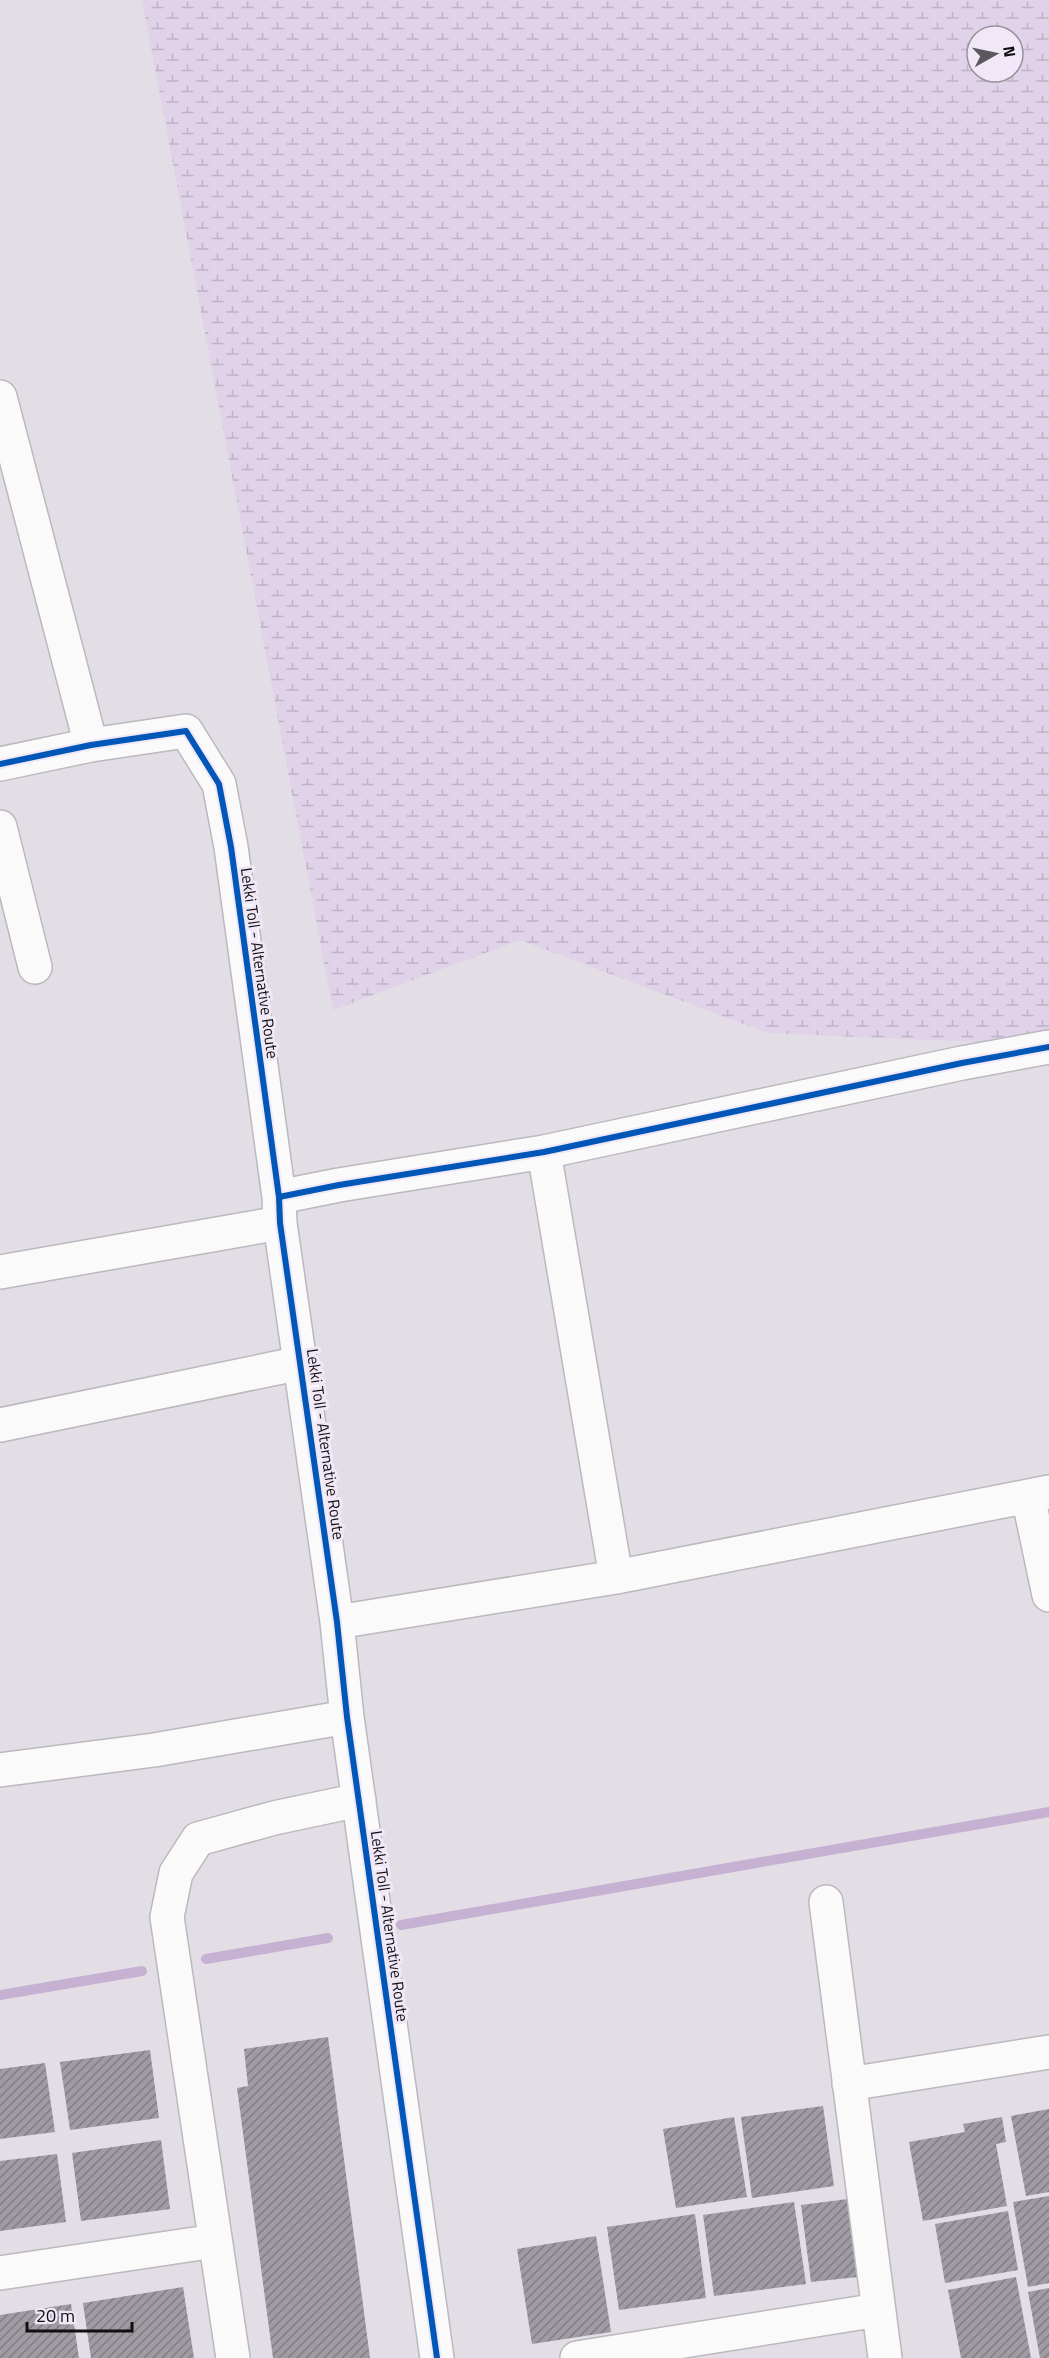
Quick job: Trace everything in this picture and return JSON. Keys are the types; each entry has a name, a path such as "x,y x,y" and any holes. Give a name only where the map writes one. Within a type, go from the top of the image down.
{"street":[{"path":"0,397 91,745"},
{"name":"Lekki Toll - Alternative Route","path":"0,764 91,745 186,731 219,784 231,847 338,1622 347,1717 437,2358"},
{"path":"0,827 35,967"},
{"path":"0,1272 280,1210 339,1185 544,1152 962,1063 1049,1047"},
{"path":"544,1152 616,1577"},
{"path":"0,1425 301,1363"},
{"path":"338,1622 406,1609 616,1577 1039,1494 1049,1595"},
{"path":"0,1770 154,1750 347,1717"},
{"path":"232,2358 167,1917 176,1873 198,1839 274,1818 359,1800"},
{"path":"826,1902 885,2358"},
{"path":"849,2085 1049,2052"},
{"path":"0,2273 215,2241"},
{"path":"577,2358 878,2310"}],"green space":[{"path":"142,0 1049,0 1049,1045 767,1033 520,940 333,1010"}],"building":[{"path":"328,2037 370,2358 273,2358 237,2088 248,2086 244,2049"},
{"path":"150,2050 159,2118 70,2130 60,2062"},
{"path":"45,2063 55,2132 0,2139 0,2069"},
{"path":"823,2106 834,2186 752,2198 741,2117"},
{"path":"1049,2109 1049,2192 1026,2196 1011,2116"},
{"path":"734,2117 747,2197 676,2208 663,2129"},
{"path":"1002,2117 1006,2142 996,2144 1007,2206 923,2221 909,2142 965,2132 963,2124"},
{"path":"161,2140 170,2209 81,2221 72,2153"},
{"path":"57,2154 66,2222 0,2231 0,2161"},
{"path":"1049,2196 1049,2283 1028,2287 1013,2202"},
{"path":"848,2199 858,2277 811,2282 801,2205"},
{"path":"794,2202 806,2284 714,2296 703,2215"},
{"path":"1008,2211 1018,2270 945,2283 935,2224"},
{"path":"695,2214 706,2298 619,2310 607,2227"},
{"path":"596,2236 611,2332 532,2344 517,2249"},
{"path":"1016,2277 1031,2358 961,2358 948,2290"},
{"path":"183,2287 194,2358 91,2358 83,2303"},
{"path":"1049,2288 1049,2358 1040,2358 1028,2292"},
{"path":"71,2304 79,2358 0,2358 0,2315"}],"waterway":[{"path":"401,1925 1049,1812"},
{"path":"206,1959 328,1938"},
{"path":"0,1995 142,1971"}],"cycle path":[{"path":"0,764 91,745 186,731 219,784 231,847 279,1197 280,1223 337,1622 347,1717 437,2358"},
{"path":"279,1197 544,1152 962,1063 1049,1047"}]}
